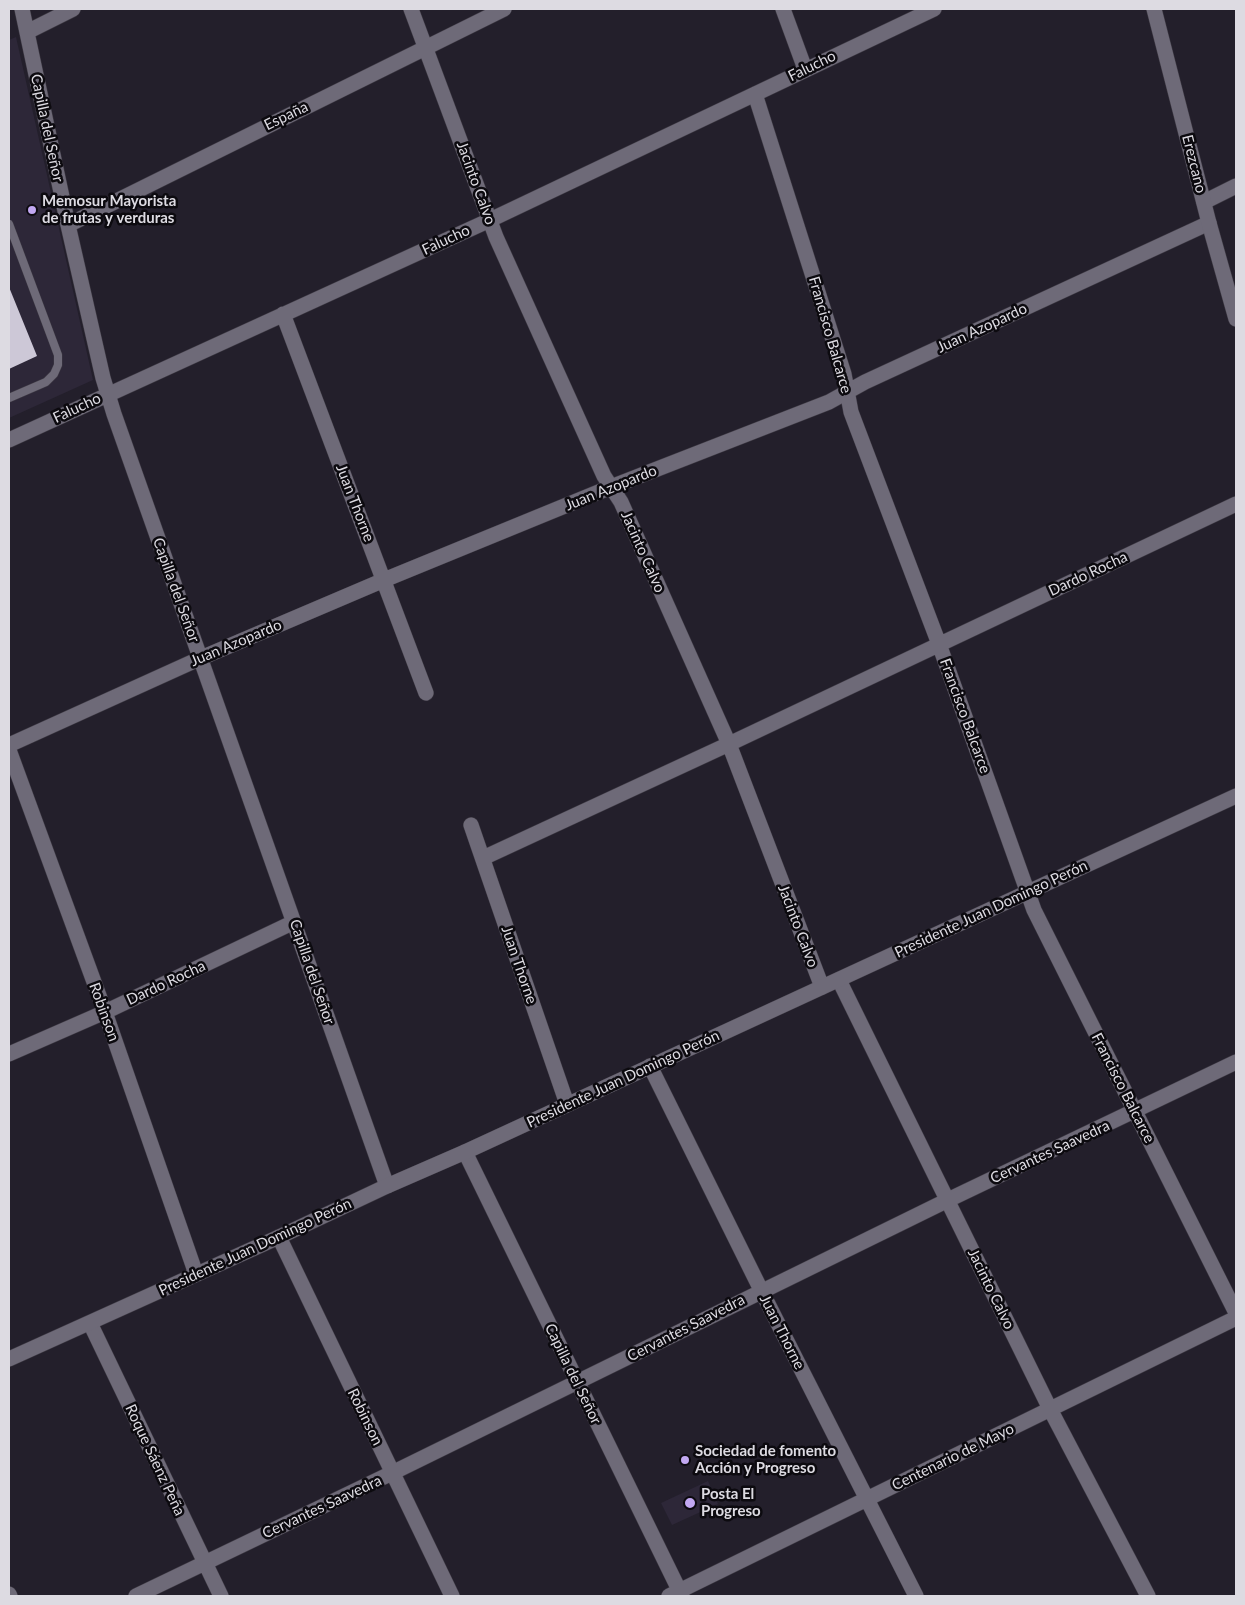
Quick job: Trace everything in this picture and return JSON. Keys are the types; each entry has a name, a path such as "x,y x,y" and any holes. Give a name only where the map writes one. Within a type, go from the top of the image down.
{"street":[{"name":"Capilla del Señor","path":"22,9 68,225 108,394 387,1186"},
{"path":"26,32 73,9"},
{"name":"Jacinto Calvo","path":"411,9 490,220 604,476 621,502 729,744 822,987"},
{"name":"España","path":"68,225 504,9"},
{"path":"783,9 804,69"},
{"name":"Falucho","path":"9,440 490,220 804,69 934,9"},
{"name":"Erezcano","path":"1154,9 1209,223 1236,319"},
{"name":"Francisco Balcarce","path":"755,94 841,365 851,412 939,644 1034,910 1236,1313"},
{"path":"1204,202 1236,186"},
{"name":"Juan Azopardo","path":"9,745 201,658 384,580 611,487 829,402 874,378 1209,223"},
{"name":"Juan Thorne","path":"283,314 426,693"},
{"name":"Dardo Rocha","path":"483,858 1236,504"},
{"name":"Robinson","path":"9,750 105,1012 196,1274"},
{"name":"Presidente Juan Domingo Perón","path":"9,1356 90,1323 279,1237 1236,796"},
{"name":"Juan Thorne","path":"471,825 567,1104"},
{"name":"Dardo Rocha","path":"9,1054 105,1012 294,922"},
{"name":"Jacinto Calvo","path":"839,980 1050,1409 1148,1596"},
{"name":"Cervantes Saavedra","path":"136,1596 577,1383 761,1290 1236,1062"},
{"name":"Juan Thorne","path":"650,1066 916,1596"},
{"name":"Capilla del Señor","path":"465,1152 677,1595"},
{"name":"Robinson","path":"279,1237 452,1596"},
{"name":"Centenario de Mayo","path":"677,1595 867,1499 1236,1318"},
{"name":"Roque Sáenz Peña","path":"90,1323 221,1596"}],"lane":[{"path":"9,224 58,354 58,366 54,374 46,382 9,398"}],"shaded area":[{"name":"Memosur Mayorista de frutas y verduras","path":"16,37 93,380 9,418 9,40"},
{"name":"Posta El Progreso","path":"708,1481 718,1504 672,1525 661,1503"}],"building":[{"path":"9,287 37,356 9,369"}],"place":[{"name":"Memosur Mayorista de frutas y verduras","path":"32,210"},
{"name":"Sociedad de fomento Acción y Progreso","path":"685,1460"},
{"name":"Posta El Progreso","path":"690,1503"}]}
